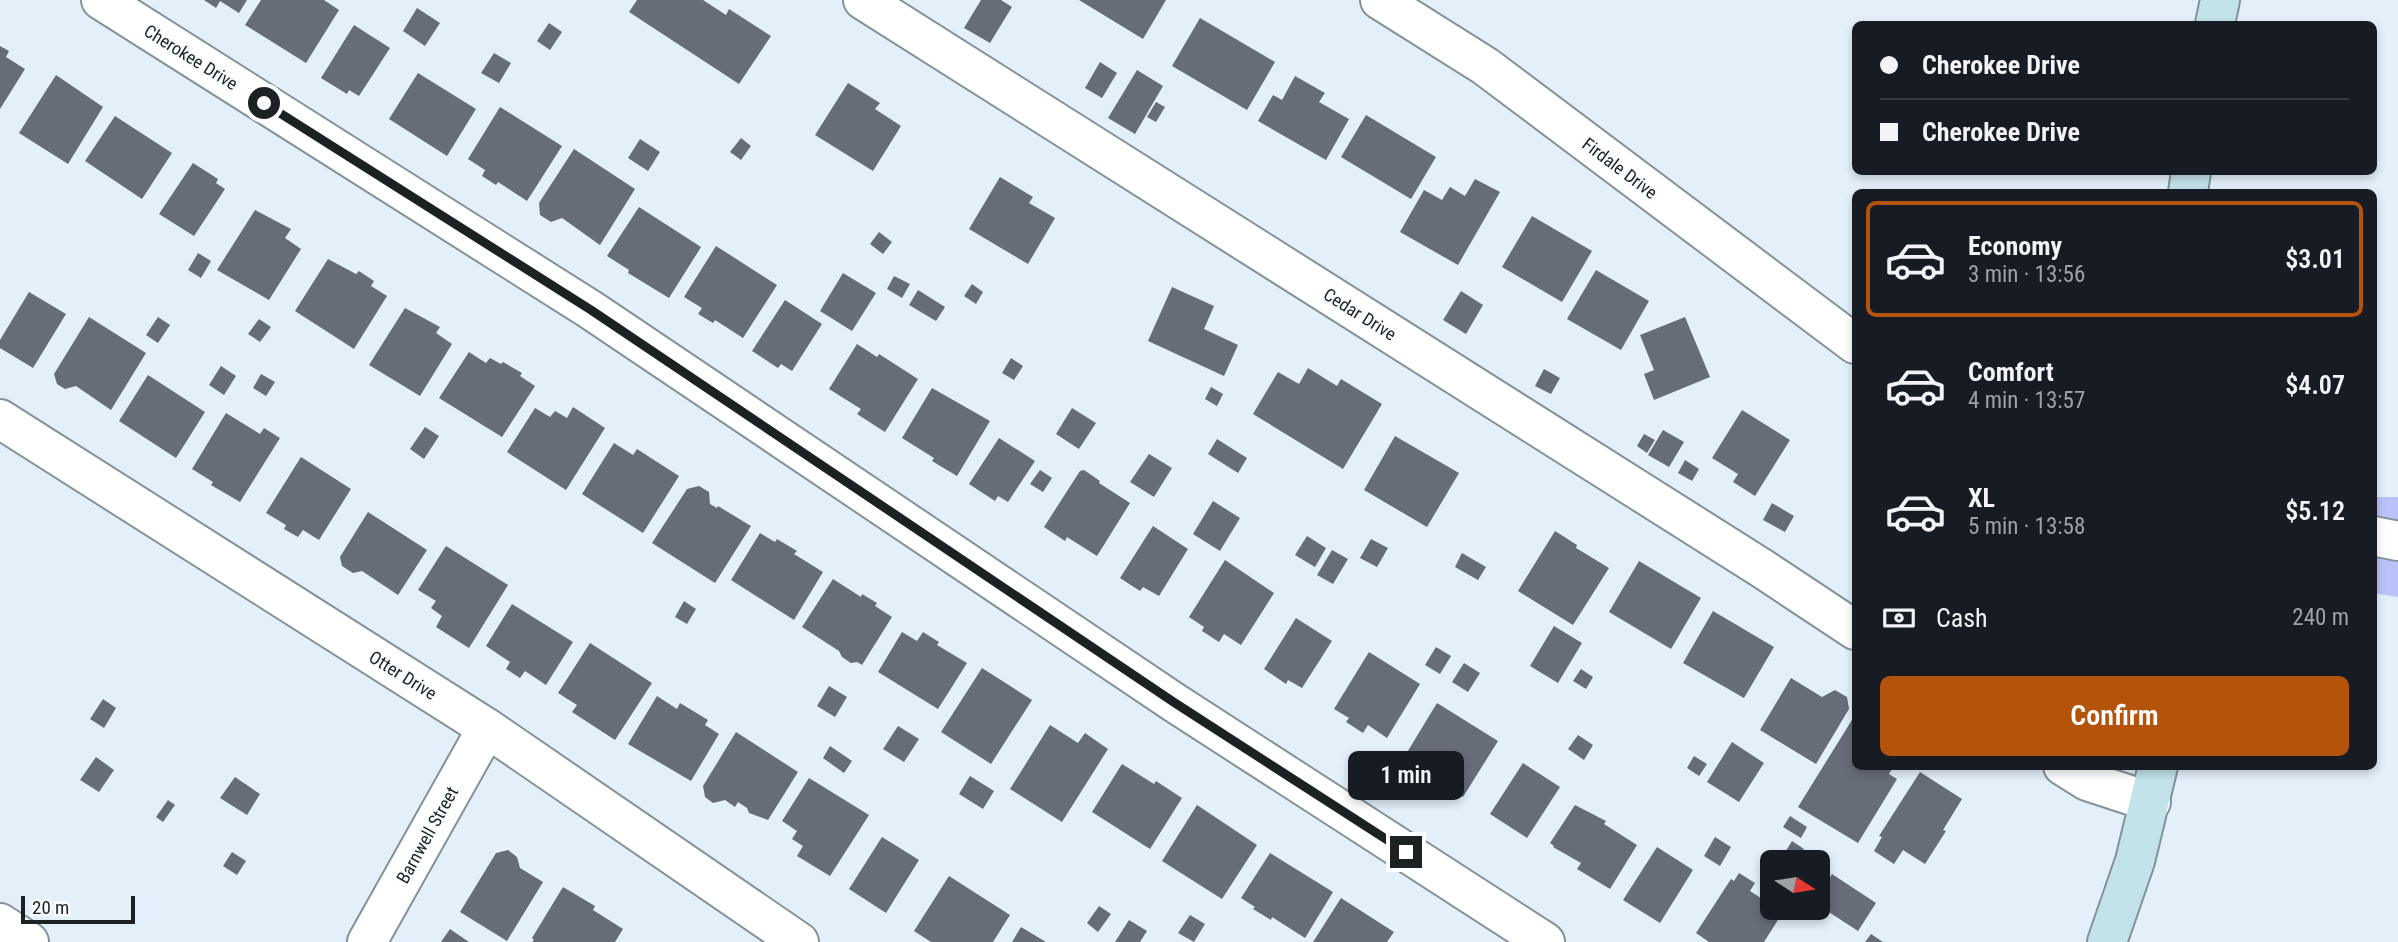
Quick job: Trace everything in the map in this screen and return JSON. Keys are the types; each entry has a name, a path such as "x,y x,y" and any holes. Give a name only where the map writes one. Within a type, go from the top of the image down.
{"street":[{"name":"Cherokee Drive","path":"101,0 591,310 1175,703 1545,942"},
{"name":"Cedar Drive","path":"863,0 1763,569 1852,628"},
{"name":"Firdale Drive","path":"1380,0 1485,66 1852,342"},
{"path":"2216,21 2220,0"},
{"name":"Otter Drive","path":"0,419 486,728 799,942"},
{"path":"2377,537 2398,541"},
{"name":"Barnwell Street","path":"367,942 486,728"},
{"path":"2069,770 2087,781 2155,784 2135,861 2107,942"},
{"path":"0,923 29,942"}],"shaded area":[{"path":"2377,497 2398,497 2398,597 2377,594"}],"building":[{"path":"204,0 247,0 239,13 220,1 216,8"},
{"path":"261,0 324,0 339,10 306,63 245,25"},
{"path":"637,0 703,0 726,15 729,9 771,36 739,84 629,12"},
{"path":"981,0 1001,0 1012,7 990,43 964,28"},
{"path":"1079,0 1166,0 1143,39"},
{"path":"417,8 440,23 425,46 403,31"},
{"path":"1200,18 1275,62 1247,110 1172,66"},
{"path":"549,23 562,32 550,50 537,41"},
{"path":"354,25 390,48 359,96 349,90 347,94 321,78"},
{"path":"0,46 9,51 6,57 25,69 0,109"},
{"path":"494,53 511,63 499,83 481,73"},
{"path":"1100,62 1117,73 1102,98 1085,88"},
{"path":"1137,70 1163,86 1135,134 1108,118"},
{"path":"418,73 476,109 447,156 389,119"},
{"path":"56,75 103,107 68,164 19,133"},
{"path":"1295,76 1325,93 1319,102 1349,119 1326,160 1258,121 1273,95 1282,100"},
{"path":"848,83 880,103 875,109 901,126 873,171 815,135"},
{"path":"1156,102 1165,107 1156,122 1147,117"},
{"path":"500,107 562,146 527,201 498,182 496,185 482,176 485,170 468,159"},
{"path":"1366,115 1436,157 1411,199 1341,157"},
{"path":"115,116 172,153 142,199 85,161"},
{"path":"741,138 751,146 741,160 730,152"},
{"path":"640,139 660,152 648,171 628,158"},
{"path":"574,149 635,189 600,245 562,218 551,222 540,215 539,203"},
{"path":"193,163 218,179 216,183 225,189 194,236 159,214"},
{"path":"1000,177 1033,197 1029,203 1055,218 1028,264 969,229"},
{"path":"1475,179 1500,192 1458,265 1400,232 1424,190 1442,200 1450,187 1465,196"},
{"path":"639,207 701,247 669,298 628,273 629,270 607,256"},
{"path":"255,210 291,229 285,238 301,249 269,300 217,270"},
{"path":"1532,216 1592,251 1562,302 1502,267"},
{"path":"879,232 892,242 883,254 870,244"},
{"path":"716,246 777,285 743,338 715,320 713,323 698,314 702,308 684,297"},
{"path":"198,253 211,261 201,278 188,270"},
{"path":"328,259 356,274 359,271 374,281 371,286 387,296 354,349 295,311"},
{"path":"1596,270 1649,301 1621,350 1567,319"},
{"path":"843,273 876,293 852,331 820,311"},
{"path":"894,276 910,284 902,298 887,289"},
{"path":"972,284 983,292 976,304 964,296"},
{"path":"1172,287 1214,306 1204,329 1238,345 1224,376 1148,341"},
{"path":"918,290 945,307 936,321 909,305"},
{"path":"1461,291 1483,305 1466,334 1443,320"},
{"path":"29,292 66,314 33,368 0,348 0,340"},
{"path":"785,300 822,324 792,371 781,364 778,368 752,351"},
{"path":"405,308 440,327 436,333 452,344 420,396 369,365"},
{"path":"89,317 146,353 111,410 76,386 65,389 57,384 54,374"},
{"path":"158,317 170,325 158,343 146,335"},
{"path":"1685,317 1710,377 1654,400 1644,374 1654,370 1640,335"},
{"path":"259,319 271,327 260,342 248,334"},
{"path":"857,344 877,357 879,354 918,379 885,432 857,414 861,409 829,389"},
{"path":"469,352 486,363 490,358 501,364 503,362 522,373 520,376 535,386 502,437 439,398"},
{"path":"1011,358 1023,366 1014,380 1002,373"},
{"path":"221,366 236,376 224,395 209,385"},
{"path":"1308,368 1337,386 1341,379 1382,404 1343,469 1253,414 1278,372 1299,384"},
{"path":"1544,369 1560,378 1551,394 1535,386"},
{"path":"261,374 275,382 266,396 253,388"},
{"path":"148,375 205,412 176,458 119,421"},
{"path":"1211,387 1223,394 1217,406 1205,399"},
{"path":"932,388 990,421 957,476 902,438"},
{"path":"573,407 605,428 566,490 507,452 535,408 550,417 555,411 567,418"},
{"path":"1072,408 1096,423 1079,449 1056,434"},
{"path":"1742,410 1790,440 1755,496 1733,482 1738,474 1712,458"},
{"path":"226,413 260,434 264,428 280,438 240,502 211,485 213,482 192,469"},
{"path":"425,427 439,436 424,459 410,449"},
{"path":"1663,430 1684,442 1669,467 1648,455"},
{"path":"1644,434 1655,440 1647,453 1637,446"},
{"path":"1395,436 1459,473 1427,527 1364,490"},
{"path":"999,438 1035,461 1008,502 998,496 995,501 969,484"},
{"path":"1217,439 1247,458 1238,473 1208,454"},
{"path":"614,443 633,455 637,449 679,476 643,533 582,494"},
{"path":"1149,454 1172,468 1154,497 1130,482"},
{"path":"301,457 351,489 319,540 303,530 298,537 284,529 286,525 266,513"},
{"path":"1685,460 1699,469 1692,481 1678,473"},
{"path":"1040,470 1052,478 1043,492 1030,484"},
{"path":"1084,470 1130,503 1097,556 1067,537 1065,541 1044,527 1080,471"},
{"path":"699,486 709,492 710,504 751,526 715,583 652,543 687,489"},
{"path":"1213,501 1240,518 1220,551 1193,534"},
{"path":"1772,503 1794,516 1785,532 1763,520"},
{"path":"368,512 427,550 398,595 362,571 353,573 342,566 340,557"},
{"path":"1153,526 1188,549 1159,596 1143,587 1140,591 1120,578"},
{"path":"1555,531 1577,545 1576,548 1609,568 1573,625 1518,591"},
{"path":"760,533 797,551 794,554 823,572 794,620 731,580"},
{"path":"1307,536 1326,548 1315,567 1295,555"},
{"path":"1371,539 1388,548 1377,567 1360,558"},
{"path":"446,546 508,585 469,648 436,627 442,616 431,608 436,601 418,590"},
{"path":"1332,550 1348,559 1333,584 1317,575"},
{"path":"1462,553 1486,567 1478,580 1455,567"},
{"path":"1225,560 1274,593 1241,645 1224,634 1219,642 1202,631 1204,627 1189,617"},
{"path":"1639,561 1701,598 1671,649 1609,612"},
{"path":"833,579 861,597 862,594 877,603 875,606 892,617 862,665 851,663 842,657 839,651 802,627"},
{"path":"684,601 696,609 687,624 675,617"},
{"path":"512,604 573,642 546,685 525,671 520,678 506,669 510,662 486,646"},
{"path":"1713,611 1774,647 1744,698 1683,663"},
{"path":"1296,618 1332,641 1302,688 1288,680 1286,684 1264,669"},
{"path":"1554,626 1582,643 1558,683 1530,666"},
{"path":"902,632 917,641 923,632 939,642 937,645 967,663 938,709 878,672"},
{"path":"590,643 652,683 615,740 572,712 577,705 558,693"},
{"path":"1436,647 1451,656 1440,674 1425,665"},
{"path":"1369,652 1420,684 1387,738 1368,725 1363,733 1346,722 1349,718 1334,709"},
{"path":"1464,663 1480,673 1468,692 1452,682"},
{"path":"982,668 1032,700 991,764 941,732"},
{"path":"1581,669 1593,677 1586,689 1573,681"},
{"path":"1791,678 1822,697 1835,690 1847,697 1849,709 1816,764 1760,730"},
{"path":"829,686 847,697 835,717 817,706"},
{"path":"657,696 677,709 680,703 708,720 705,725 719,734 691,781 628,744"},
{"path":"103,699 116,708 104,728 90,719"},
{"path":"1437,703 1498,741 1463,797 1403,759"},
{"path":"1852,720 1852,770 1892,770 1889,774 1897,779 1858,843 1798,807"},
{"path":"1050,725 1078,743 1085,733 1108,749 1062,822 1010,789"},
{"path":"898,726 919,739 904,762 883,749"},
{"path":"736,732 798,772 768,820 749,813 747,808 738,802 735,807 725,800 713,803 705,797 703,786"},
{"path":"1578,735 1593,745 1584,760 1568,749"},
{"path":"1732,742 1764,763 1739,802 1707,782"},
{"path":"830,746 852,761 844,773 823,758"},
{"path":"1694,756 1707,764 1699,776 1687,768"},
{"path":"96,757 114,770 99,792 80,780"},
{"path":"1523,763 1560,787 1527,838 1490,814"},
{"path":"1122,764 1182,798 1150,849 1092,812"},
{"path":"1920,772 1962,799 1925,864 1903,850 1894,864 1874,851 1882,837 1879,836"},
{"path":"970,776 994,791 983,809 959,794"},
{"path":"235,777 260,794 247,815 220,798"},
{"path":"809,778 869,815 830,876 797,856 803,846 792,839 797,831 782,821"},
{"path":"168,800 175,805 163,822 156,817"},
{"path":"1197,805 1257,845 1222,899 1162,861"},
{"path":"1575,805 1606,821 1604,824 1637,845 1610,889 1577,869 1581,863 1550,843"},
{"path":"1790,816 1807,827 1801,838 1783,827"},
{"path":"882,837 919,860 886,913 849,889"},
{"path":"1715,837 1731,847 1720,866 1704,856"},
{"path":"1792,841 1804,849 1803,850 1786,850"},
{"path":"1657,847 1693,870 1660,923 1623,900"},
{"path":"508,850 517,857 520,868 543,882 507,941 460,912 496,853"},
{"path":"232,852 246,861 237,875 223,866"},
{"path":"1270,853 1333,892 1305,938 1272,917 1271,920 1253,909 1255,907 1241,898"},
{"path":"1739,873 1755,883 1750,891 1760,898 1760,920 1778,920 1764,942 1709,942 1696,933 1731,879 1734,881"},
{"path":"1832,874 1876,903 1858,931 1830,913"},
{"path":"949,876 1010,915 993,942 931,942 914,931"},
{"path":"563,887 595,906 593,910 623,929 615,942 532,942"},
{"path":"1341,898 1394,932 1387,942 1313,942"},
{"path":"1099,906 1111,914 1098,932 1087,923"},
{"path":"1190,915 1205,924 1194,942 1178,933"},
{"path":"1129,920 1147,931 1140,942 1115,942"},
{"path":"1021,927 1046,942 1012,942"},
{"path":"450,929 469,942 441,942"},
{"path":"1871,934 1883,942 1865,942"}],"route":[{"path":"264,103 591,310 1175,703 1406,852"}]}
